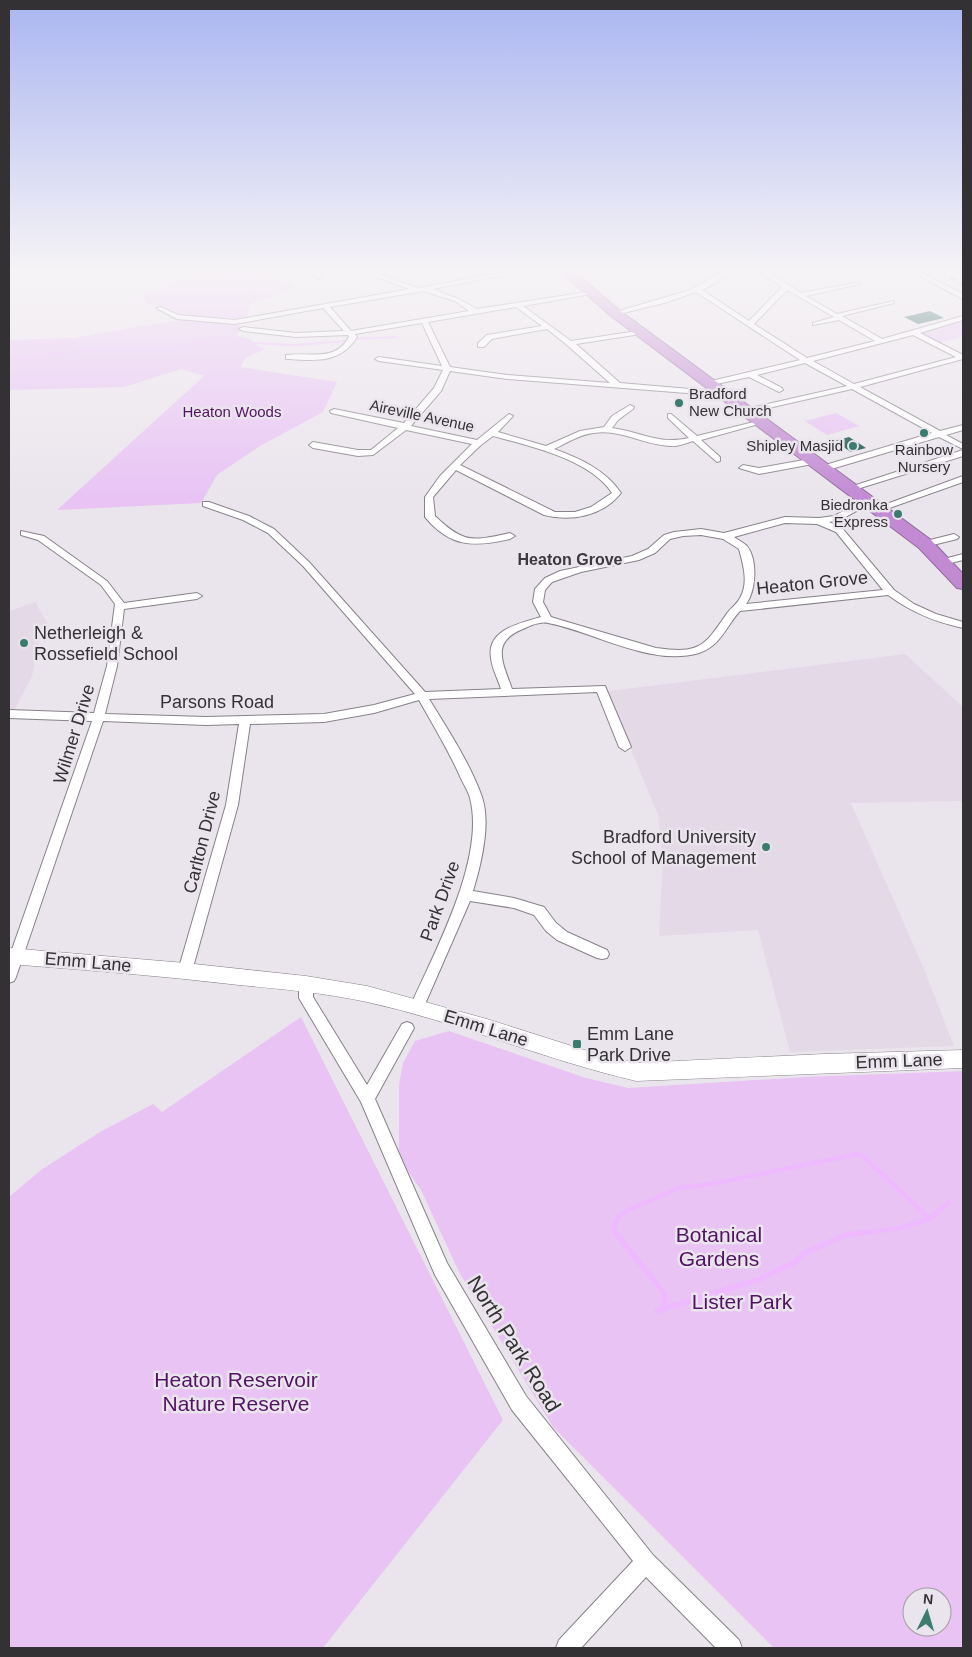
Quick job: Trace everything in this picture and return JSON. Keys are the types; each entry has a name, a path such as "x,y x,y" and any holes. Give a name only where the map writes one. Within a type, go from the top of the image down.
{"highway":[{"path":"659,345 925,544 963,584"}],"street":[{"path":"289,357 330,356 349,345"},
{"path":"313,446 358,453 373,452 406,426 438,389 447,369 436,345"},
{"path":"573,345 618,386"},
{"path":"783,345 852,387 963,447"},
{"path":"710,384 868,345"},
{"path":"940,345 963,357"},
{"path":"749,412 963,357"},
{"path":"379,359 508,377 725,394"},
{"path":"750,374 779,390"},
{"path":"605,430 615,418 630,406"},
{"name":"Aireville Avenue","path":"334,411 478,442 492,433 561,454 602,477 614,486 617,493 612,499 597,507 572,515 557,516 547,513 455,466"},
{"path":"492,433 509,416"},
{"path":"671,416 717,459"},
{"path":"547,449 572,437 595,430 605,430 661,444 673,444 762,422"},
{"path":"743,468 759,471 820,464 963,427"},
{"path":"478,442 443,478 429,497 430,517 447,533 462,542 478,543 510,536"},
{"path":"851,488 963,453"},
{"path":"508,692 496,658 498,644 512,629 547,619 541,610 538,600 539,590 557,574 631,560 653,550 662,540 679,534 699,532 724,536 786,520 819,522 963,479"},
{"name":"Park Drive","path":"206,504 246,518 271,531 306,564 422,696 451,745 476,798 478,836 473,869 466,895 417,1007"},
{"name":"Heaton Grove","path":"837,518 840,530 849,544 890,592 917,610 963,625"},
{"path":"819,522 840,530"},
{"path":"724,536 743,548 749,531"},
{"path":"24,533 41,538 104,583 120,604 120,607 197,596"},
{"path":"925,544 960,535"},
{"name":"Heaton Grove","path":"547,619 565,626 604,635 636,647 654,651 685,652 709,645 746,597 750,580 743,548"},
{"path":"943,562 963,557"},
{"name":"Heaton Grove","path":"736,608 890,592"},
{"name":"Wilmer Drive","path":"9,977 12,956 99,717 112,666 120,607"},
{"path":"422,696 601,688 625,747"},
{"name":"Parsons Road","path":"9,714 206,721 324,718 374,709 422,696"},
{"name":"Carlton Drive","path":"185,971 232,805 245,720"},
{"path":"466,895 514,903 539,911 550,927 562,936 602,954"},
{"name":"Emm Lane","path":"12,956 185,971 306,984 366,994 487,1027 597,1063 636,1072 824,1063 963,1059"},
{"path":"306,984 306,998 367,1098 407,1028"},
{"name":"North Park Road","path":"367,1098 441,1269 519,1403 646,1562 731,1648"},
{"path":"567,1648 646,1562"}],"shaded area":[{"name":"Netherleigh & Rossefield School","path":"35,602 49,626 42,626 32,676 14,711 9,711 9,611"},
{"name":"Bradford University School of Management","path":"905,654 963,707 963,801 851,803 924,969 954,1046 790,1052 758,930 659,936 663,861 658,815 610,699 609,691"}],"green space":[{"name":"Heaton Woods","path":"9,345 258,345 265,349 246,358 240,367 337,382 323,412 260,446 217,475 201,503 57,510 204,376 181,369 124,387 9,390"},
{"path":"836,413 859,426 827,435 805,421"},
{"name":"Heaton Reservoir Nature Reserve","path":"301,1017 503,1420 323,1648 9,1648 9,1197 41,1170 100,1132 153,1104 162,1112"},
{"name":"Lister Park","path":"449,1031 586,1078 628,1088 806,1077 963,1071 963,1648 774,1648 553,1427 459,1272 421,1190 399,1158 399,1085 403,1063 415,1041"}],"building":[{"name":"Shipley Masjid","path":"849,437 866,448 851,452 834,441"}],"waterway":[{"path":"9,359 20,360 53,354 108,349 173,350 188,345"},
{"path":"616,1234 613,1230 618,1217 628,1210 679,1188 711,1184 858,1154 863,1156 930,1219"},
{"path":"930,1219 949,1202"},
{"path":"856,1234 900,1228 930,1219"},
{"path":"615,1232 665,1294 664,1309"},
{"path":"664,1309 760,1279 794,1263 803,1254 845,1235 866,1232"},
{"path":"657,1311 664,1309"}],"place":[{"name":"Bradford New Church","path":"679,403"},
{"name":"Rainbow Nursery","path":"924,433"},
{"name":"Shipley Masjid","path":"853,446"},
{"name":"Biedronka Express","path":"898,514"},
{"name":"Netherleigh & Rossefield School","path":"24,643"},
{"name":"Bradford University School of Management","path":"766,847"},
{"name":"Emm Lane Park Drive","path":"577,1044"}],"district":[{"name":"Heaton Grove","path":"570,559"}],"park label":[{"name":"Botanical Gardens","path":"719,1247"}]}
